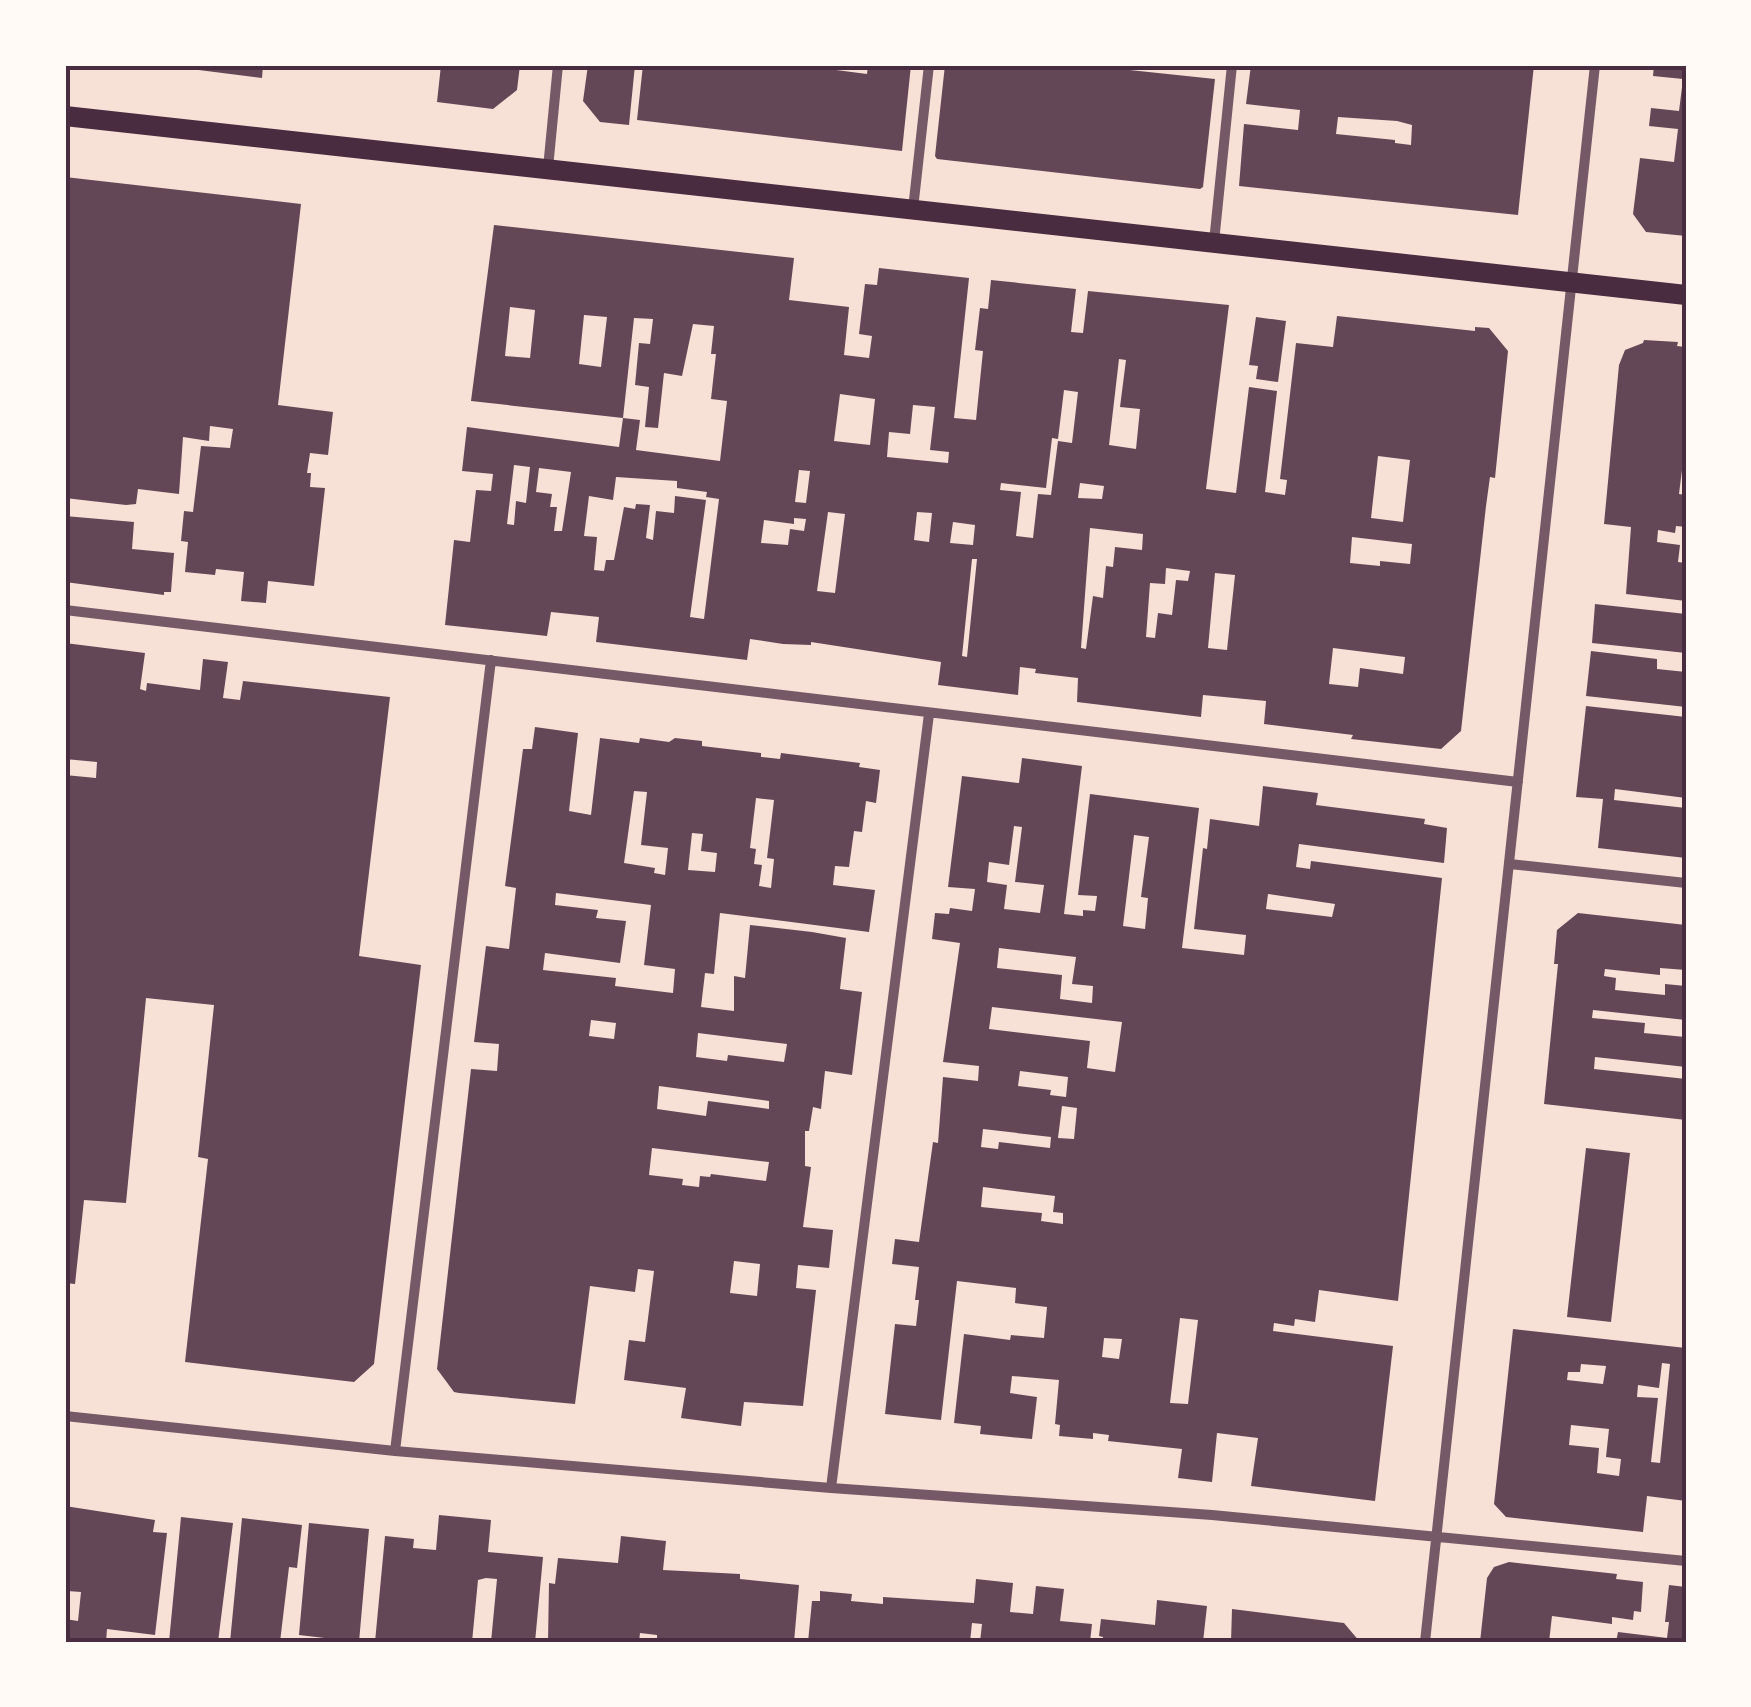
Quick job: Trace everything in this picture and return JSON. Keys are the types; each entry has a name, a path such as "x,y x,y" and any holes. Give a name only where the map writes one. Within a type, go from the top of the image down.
{"main road":[{"path":"65,116 1686,295"}],"street":[{"path":"548,168 558,65"},
{"path":"913,210 929,65"},
{"path":"1214,244 1232,65"},
{"path":"1426,1642 1595,65"},
{"path":"65,610 1518,782"},
{"path":"395,1451 491,660"},
{"path":"831,1488 929,714"},
{"path":"1510,864 1686,883"},
{"path":"65,1416 395,1451 1212,1515 1686,1561"}],"building":[{"path":"263,65 262,78 183,68"},
{"path":"441,65 520,65 517,90 493,109 437,102"},
{"path":"588,65 635,65 629,125 600,122 583,101"},
{"path":"643,65 837,65 836,70 867,74 868,65 911,65 902,151 637,120"},
{"path":"945,65 1082,65 1215,79 1203,187 937,159"},
{"path":"1251,65 1449,65 1499,70 1500,65 1534,65 1518,215 1239,186 1244,124 1298,130 1300,110 1246,104","holes":["1338,117 1412,125 1411,145 1336,134"]},
{"path":"1654,65 1686,65 1686,236 1646,232 1633,214 1640,158 1674,162 1678,129 1649,126 1651,108 1679,111 1683,79 1653,76"},
{"path":"65,177 301,204 278,405 333,412 328,455 310,453 307,473 311,473 310,487 325,488 314,586 268,581 266,603 241,601 244,572 185,572 188,542 181,541 184,511 193,512 201,446 230,448 233,429 210,426 209,441 183,437 179,494 138,489 136,504 126,505 65,498"},
{"path":"494,225 794,258 789,300 849,307 844,355 869,358 872,336 859,334 865,284 877,285 879,268 969,278 954,418 976,420 983,351 975,350 980,308 988,309 991,280 1076,289 1071,332 1083,333 1088,291 1229,305 1206,489 1236,493 1249,387 1277,391 1265,492 1285,495 1287,480 1280,479 1296,343 1333,347 1337,316 1475,331 1475,327 1489,328 1508,351 1461,731 1441,749 1264,724 1266,701 1203,695 1201,717 1077,702 1078,678 1035,673 1036,669 1020,667 1018,695 938,685 941,662 811,642 783,644 750,639 747,660 596,642 599,617 551,612 547,636 445,625 454,540 470,542 476,490 491,491 493,474 462,471 467,427 619,447 623,418 471,401","holes":["510,307 535,310 530,358 505,356","584,315 607,317 601,367 579,364","634,318 653,319 650,344 639,343 635,385 649,387 645,427 658,428 664,373 682,376 693,324 714,326 711,354 716,354 711,399 727,401 720,461 636,450 640,420 623,418","1119,359 1126,360 1120,407 1140,409 1136,449 1109,445","1064,390 1078,392 1072,443 1058,441 1051,495 1038,494 1033,538 1016,536 1021,492 1000,490 1001,483 1046,488 1052,438 1058,439","840,394 875,399 870,445 834,441","913,405 935,407 930,450 949,452 948,463 887,457 889,432 910,434","1378,456 1410,460 1403,522 1371,518","514,465 530,467 526,503 516,501 514,525 507,524","539,468 571,472 562,531 554,531 557,507 550,507 552,494 536,492","799,470 810,471 806,503 795,502","616,477 677,481 677,488 707,492 706,497 719,499 704,619 690,617 706,500 675,496 674,513 656,511 653,540 646,538 650,505 624,507 614,560 606,560 604,571 594,570 597,537 584,536 589,496 613,500","1080,483 1104,486 1102,499 1078,498","828,512 845,514 835,593 817,591","917,512 932,513 929,542 914,540","794,518 806,519 804,531 790,529 788,545 761,543 764,520 794,524","953,522 975,525 973,545 950,543","1090,528 1143,534 1142,550 1115,547 1113,567 1106,566 1103,598 1093,596 1086,649 1081,648","1352,537 1412,544 1410,564 1380,561 1380,566 1350,563","972,559 977,559 967,657 962,656","1166,568 1190,571 1188,581 1176,580 1172,615 1158,613 1155,638 1146,637 1150,583 1165,584","1215,573 1235,575 1227,650 1208,648","1333,648 1405,657 1403,674 1360,668 1358,687 1329,684"]},
{"path":"1256,317 1286,321 1278,382 1256,379 1258,366 1249,365"},
{"path":"1644,340 1678,342 1677,346 1686,347 1686,462 1679,494 1686,495 1686,527 1676,526 1675,533 1658,530 1657,542 1680,545 1678,562 1686,563 1686,601 1626,594 1631,527 1604,524 1619,365 1625,350"},
{"path":"65,516 134,522 132,549 174,553 171,592 164,595 65,582"},
{"path":"1595,604 1686,614 1686,653 1592,643"},
{"path":"65,643 145,653 140,689 146,691 147,683 200,690 203,659 228,662 223,698 240,700 243,681 390,697 359,956 421,965 374,1364 354,1382 185,1362 208,1159 198,1157 214,1005 146,998 126,1203 84,1200 75,1284 65,1283 65,775 96,778 97,762 65,759"},
{"path":"1591,651 1657,659 1657,669 1686,672 1686,707 1586,696"},
{"path":"1586,706 1686,717 1686,798 1615,789 1614,800 1686,808 1686,858 1598,848 1603,799 1576,797"},
{"path":"535,727 578,733 569,811 591,815 600,738 639,743 640,738 702,741 702,746 761,753 761,757 780,759 781,753 860,763 859,767 880,770 876,803 866,801 862,832 854,831 849,867 835,866 833,885 875,890 869,932 720,913 714,974 705,973 701,1007 734,1011 734,976 745,978 750,925 812,932 846,938 840,989 862,992 852,1075 825,1071 821,1109 813,1107 809,1131 805,1131 805,1166 811,1167 803,1227 833,1230 829,1268 798,1265 796,1288 816,1290 803,1406 744,1402 741,1426 681,1418 686,1388 624,1380 629,1340 645,1342 654,1271 638,1269 635,1292 590,1286 575,1404 454,1392 437,1369 471,1069 497,1071 499,1044 474,1042 486,946 509,949 516,888 505,886 523,749 532,749","holes":["634,791 647,792 641,845 668,848 665,875 654,873 655,868 624,863","756,798 774,800 767,858 774,859 771,888 759,886 762,865 754,864 756,849 750,848","692,833 703,834 701,851 717,853 715,872 688,870","556,893 651,905 644,965 675,969 673,993 615,986 616,978 543,970 545,953 620,963 626,921 596,918 598,910 555,905","591,1020 616,1023 614,1039 589,1036","698,1033 787,1044 784,1062 728,1055 727,1061 696,1057","659,1086 769,1101 769,1109 708,1101 706,1116 657,1109","652,1148 769,1162 766,1181 711,1174 700,1176 699,1187 682,1185 683,1179 649,1175","734,1261 760,1264 757,1296 730,1293"]},
{"path":"1022,758 1082,766 1064,914 1083,916 1083,910 1095,911 1097,896 1078,895 1090,794 1199,808 1182,948 1244,955 1246,935 1194,929 1210,819 1259,826 1263,786 1318,793 1316,805 1425,819 1424,824 1447,828 1444,863 1299,844 1296,867 1310,869 1311,861 1442,878 1398,1301 1319,1290 1315,1322 1295,1319 1294,1326 1274,1323 1273,1331 1393,1346 1375,1501 1251,1486 1258,1438 1217,1433 1212,1482 1178,1478 1182,1449 1108,1441 1109,1435 1093,1433 1093,1439 1059,1436 1060,1425 1055,1424 1059,1380 1012,1376 1010,1393 1037,1397 1032,1439 980,1434 981,1426 954,1423 964,1334 1010,1340 1011,1335 1044,1338 1047,1307 1015,1303 1016,1288 957,1281 941,1420 885,1414 895,1324 916,1326 919,1300 915,1300 919,1267 892,1264 895,1239 919,1242 933,1142 938,1143 943,1077 978,1081 979,1066 943,1062 960,943 932,939 935,913 949,914 950,908 972,911 975,889 948,887 962,776 1019,783","holes":["1014,826 1022,827 1015,882 1044,885 1040,913 1004,909 1007,885 987,882 989,862 1009,865","1134,835 1149,837 1141,897 1148,898 1145,929 1123,926","1268,894 1335,904 1332,917 1266,909","999,948 1076,957 1072,984 1093,986 1092,1003 1060,999 1062,975 997,968","992,1007 1122,1022 1115,1072 1087,1068 1090,1041 989,1029","1020,1071 1068,1077 1066,1097 1050,1095 1051,1090 1018,1086","1062,1106 1077,1108 1074,1139 1058,1138","983,1129 1051,1137 1050,1148 999,1142 998,1149 981,1147","983,1187 1055,1196 1053,1212 1063,1213 1063,1224 1041,1221 1042,1213 981,1207","1180,1318 1198,1320 1188,1404 1170,1403","1104,1338 1122,1339 1119,1359 1102,1357"]},
{"path":"1578,913 1686,925 1686,970 1660,968 1660,975 1605,969 1604,976 1616,978 1615,990 1665,995 1665,984 1686,986 1686,1020 1593,1010 1592,1018 1645,1023 1644,1033 1685,1037 1686,1067 1595,1057 1594,1069 1686,1079 1686,1120 1544,1104 1558,964 1554,964 1557,930"},
{"path":"1586,1148 1630,1153 1611,1322 1567,1317"},
{"path":"1513,1329 1686,1348 1686,1501 1647,1496 1643,1532 1506,1517 1494,1504","holes":["1662,1363 1670,1364 1660,1463 1651,1462 1658,1398 1637,1397 1638,1385 1659,1388","1581,1364 1606,1366 1603,1384 1567,1380 1568,1372 1580,1372","1571,1425 1609,1429 1606,1457 1621,1459 1619,1476 1597,1473 1599,1448 1569,1445"]},
{"path":"65,1506 155,1520 153,1532 167,1533 155,1635 107,1629 106,1642 65,1642 65,1619 78,1621 81,1592 67,1591"},
{"path":"439,1515 491,1520 488,1552 543,1557 535,1642 491,1642 497,1579 486,1578 478,1580 472,1642 375,1642 385,1536 414,1539 413,1548 436,1550"},
{"path":"181,1517 233,1523 218,1642 169,1642"},
{"path":"242,1518 302,1525 297,1568 289,1567 280,1642 230,1642"},
{"path":"309,1523 369,1529 359,1642 299,1635"},
{"path":"621,1536 666,1541 663,1570 740,1574 740,1579 799,1585 794,1642 657,1642 657,1635 640,1633 639,1642 548,1642 549,1583 555,1584 558,1558 618,1563"},
{"path":"1509,1562 1617,1574 1616,1579 1643,1582 1641,1612 1634,1611 1633,1620 1612,1617 1612,1624 1552,1616 1549,1642 1480,1642 1487,1578 1494,1567"},
{"path":"976,1579 1013,1583 1010,1612 1033,1614 1036,1586 1064,1589 1060,1621 1092,1624 1090,1642 980,1642 982,1624 972,1623 970,1642 808,1642 812,1601 820,1601 820,1591 852,1594 851,1601 883,1604 883,1597 974,1603"},
{"path":"1669,1585 1686,1587 1686,1642 1616,1642 1618,1632 1667,1638"},
{"path":"1157,1600 1207,1606 1203,1642 1103,1642 1099,1636 1101,1619 1155,1625"},
{"path":"1232,1609 1344,1623 1360,1642 1231,1642"}]}
